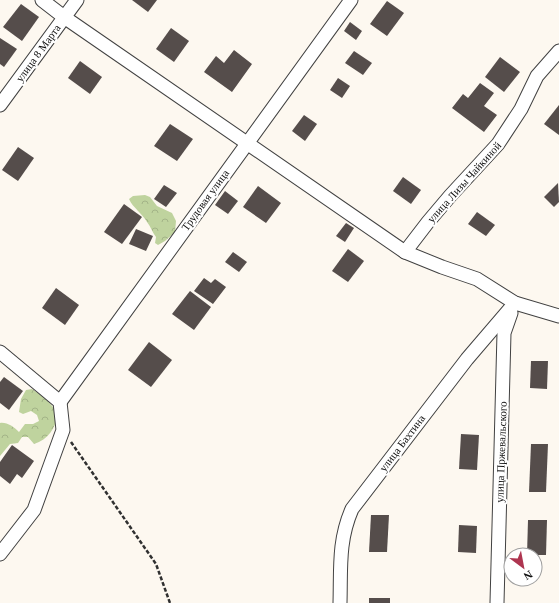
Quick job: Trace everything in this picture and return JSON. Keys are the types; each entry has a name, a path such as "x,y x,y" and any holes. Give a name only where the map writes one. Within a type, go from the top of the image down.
{"street":[{"path":"42,0 64,17 405,252 477,279 515,303 559,316"},
{"name":"улица 8 Марта","path":"0,105 77,0"},
{"name":"Трудовая улица","path":"60,402 351,0"},
{"name":"улица Лизы Чайкиной","path":"405,252 450,196 498,144 521,109 537,76 559,51"},
{"name":"улица Бахтина","path":"340,603 341,543 345,524 352,509 467,359 515,303"},
{"name":"улица Пржевальского","path":"497,603 504,333 515,303"},
{"path":"0,352 60,402 63,430 34,510 0,554"}],"path":[{"path":"63,430 156,564 170,603"}],"green space":[{"path":"145,195 150,197 157,206 172,213 176,221 175,232 158,245 155,243 156,237 143,216 129,199 133,196"},
{"path":"32,389 53,406 58,414 55,424 47,436 39,442 34,444 28,437 22,437 18,443 10,444 0,456 0,423 10,425 19,432 25,424 33,424 39,421 37,415 31,411 23,414 19,412 21,399 26,390"}],"building":[{"path":"132,0 157,0 148,12"},
{"path":"387,1 404,13 387,36 370,24"},
{"path":"21,4 39,17 22,41 3,27"},
{"path":"350,22 362,31 356,40 344,31"},
{"path":"171,28 189,41 174,62 156,49"},
{"path":"0,38 17,49 4,67 0,64"},
{"path":"234,50 252,64 232,92 204,72 216,56 224,63"},
{"path":"354,51 372,63 363,75 345,63"},
{"path":"500,57 520,72 504,92 485,77"},
{"path":"80,61 102,77 90,94 68,78"},
{"path":"338,78 350,86 342,98 330,90"},
{"path":"480,83 494,93 484,106 497,115 484,132 452,108 463,94 468,98"},
{"path":"559,105 559,135 544,124"},
{"path":"304,115 317,124 305,141 292,131"},
{"path":"170,124 193,139 177,161 154,146"},
{"path":"18,147 34,158 18,181 2,170"},
{"path":"403,177 421,190 411,204 393,191"},
{"path":"558,183 559,202 554,207 544,197"},
{"path":"164,185 177,193 166,207 154,199"},
{"path":"258,186 281,203 266,223 243,207"},
{"path":"225,191 238,201 228,214 215,205"},
{"path":"124,204 142,217 122,244 104,232"},
{"path":"477,212 495,225 486,236 468,224"},
{"path":"346,223 354,228 345,242 336,236"},
{"path":"136,229 153,236 146,251 129,244"},
{"path":"348,249 364,261 348,282 332,271"},
{"path":"233,252 247,262 239,272 225,262"},
{"path":"204,278 211,283 215,279 226,287 213,304 194,291"},
{"path":"56,288 79,305 65,325 42,308"},
{"path":"190,291 211,307 194,330 172,314"},
{"path":"149,342 172,360 151,387 128,370"},
{"path":"531,361 548,361 547,389 530,388"},
{"path":"4,377 23,391 9,410 0,403 0,382"},
{"path":"461,434 479,435 477,470 459,469"},
{"path":"531,444 548,444 546,492 529,492"},
{"path":"12,445 34,461 22,478 17,474 10,484 0,476 0,462"},
{"path":"371,515 389,515 387,552 369,552"},
{"path":"528,520 547,520 546,555 543,555 543,547 527,547"},
{"path":"459,525 477,526 476,553 458,552"},
{"path":"369,598 390,598 390,603 369,603"}]}
